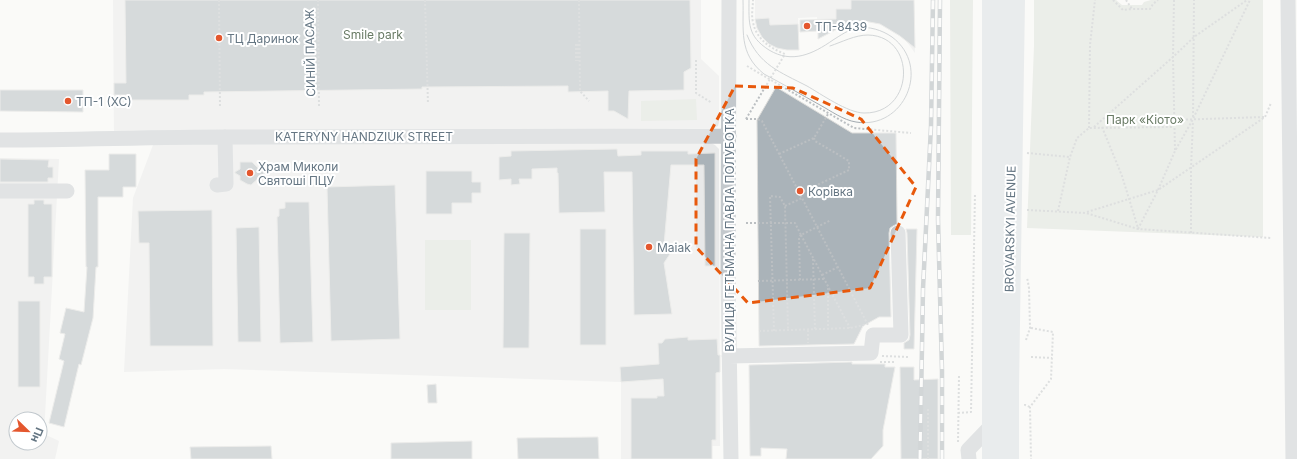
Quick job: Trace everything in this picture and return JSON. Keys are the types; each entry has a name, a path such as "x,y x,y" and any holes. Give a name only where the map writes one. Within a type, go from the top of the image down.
{"highway":[{"name":"BROVARSKYI AVENUE","path":"992,459 993,0"},
{"name":"BROVARSKYI AVENUE","path":"1008,459 1014,0"}],"street":[{"name":"ВУЛИЦЯ ГЕТЬМАНА ПАВЛА ПОЛУБОТКА","path":"729,0 728,276 731,459"},
{"path":"1288,0 1294,250 1293,459"},
{"name":"KATERYNY HANDZIUK STREET","path":"0,140 225,137 729,136"},
{"path":"217,185 226,184 225,137"},
{"path":"0,191 67,191"},
{"path":"730,356 872,353 872,335 901,335 898,233"},
{"path":"968,459 968,450 992,425"}],"path":[{"path":"219,0 220,108"},
{"name":"СИНІЙ ПАСАЖ","path":"318,0 319,106"},
{"path":"425,0 428,104"},
{"path":"579,0 580,92 589,101"},
{"path":"753,0 752,21 756,33 769,46 785,54 746,120 757,119 762,121 867,324 850,328 759,332"},
{"path":"1088,128 1090,45 1095,0"},
{"path":"1113,0 1123,10 1150,9 1158,0"},
{"path":"1126,0 1132,9"},
{"path":"1174,0 1173,57 1175,151"},
{"path":"1191,233 1194,0"},
{"path":"1094,127 1194,37 1246,0"},
{"path":"1138,229 1250,0"},
{"path":"577,44 577,61"},
{"path":"696,60 696,93 712,103"},
{"path":"747,66 854,128 911,133"},
{"path":"1086,212 1158,190 1265,117 1271,103"},
{"path":"779,154 814,138 828,114"},
{"path":"1174,120 1265,117"},
{"path":"1102,127 1122,176 1138,229"},
{"path":"1058,211 1070,157 1077,138 1088,128 1174,127"},
{"path":"800,193 849,170 849,161 815,141 814,138"},
{"path":"1026,153 1070,157"},
{"path":"958,413 971,412 975,192"},
{"path":"774,331 770,196 780,196 785,206 788,330"},
{"path":"785,206 802,198"},
{"path":"1024,210 1086,212 1138,229 1271,238"},
{"path":"801,235 831,220"},
{"path":"746,223 794,223 850,328"},
{"path":"800,280 801,235"},
{"path":"813,258 815,330"},
{"path":"822,275 838,267"},
{"path":"758,281 824,279"},
{"path":"828,286 828,329"},
{"path":"1030,328 1053,332 1051,379 1030,407 1031,459"},
{"path":"808,330 808,346"},
{"path":"883,357 909,357"},
{"path":"1030,357 1052,358"},
{"path":"958,444 959,376"},
{"path":"928,408 928,459"}],"highlighted area":[{"path":"735,86 793,88 861,119 916,187 870,288 748,303 696,247 696,159"}],"shaded area":[{"path":"113,0 701,0 701,59 719,76 719,122 718,126 714,128 114,134"},
{"path":"755,0 914,0 915,53 900,35 880,24 864,21 847,24 818,39 817,17 798,18 799,50 777,48 769,44 762,37 757,28 755,19"},
{"path":"222,142 482,144 709,142 715,145 719,149 720,446 706,446 706,459 621,459 621,382 224,369 124,372 133,198 153,145"},
{"path":"0,158 59,159 45,411 8,411 8,451 48,451 48,436 59,441 55,459 0,459"}],"green space":[{"path":"950,0 973,0 971,235 951,235"},
{"name":"Парк «Кіото»","path":"1034,0 1116,0 1122,5 1142,5 1144,2 1151,0 1263,0 1263,237 1027,228 1034,46"},
{"path":"696,99 697,120 641,121 641,101"},
{"path":"425,240 471,240 471,310 425,310"}],"building":[{"path":"125,0 690,0 691,68 684,72 684,90 629,91 628,119 614,111 608,111 608,91 568,92 568,86 422,87 422,89 204,92 204,95 189,95 189,100 126,100 126,95 114,95 114,83 126,83"},
{"path":"851,0 914,0 915,48 900,36 880,24 864,21 847,24 818,39 818,31 800,32 800,20 836,19 836,9 851,9"},
{"path":"769,18 770,25 798,24 799,50 777,48 769,44 762,37 757,28 755,19"},
{"path":"776,87 852,133 896,133 897,224 890,228 889,233 891,317 879,317 863,326 854,344 759,346 757,120"},
{"path":"0,90 83,90 83,112 0,111"},
{"path":"617,149 618,156 641,155 641,151 688,151 688,154 715,153 715,266 705,266 704,165 671,165 664,245 670,254 664,263 672,314 634,315 632,172 604,172 605,212 559,213 557,168 532,169 532,179 519,179 520,184 511,185 511,179 499,180 499,157 511,156 511,151"},
{"path":"109,154 136,154 136,187 123,187 123,197 98,197 98,267 96,267 93,318 81,365 79,364 64,427 49,423 64,361 59,359 65,334 60,333 66,308 84,312 87,267 85,170 109,170"},
{"path":"0,159 49,160 48,167 53,167 53,178 48,178 48,182 0,182"},
{"name":"Храм Миколи Святоші ПЦУ","path":"240,162 252,162 258,168 269,169 251,185 240,180 240,176 235,173 240,169"},
{"path":"426,171 472,171 472,182 481,182 481,193 472,193 472,203 452,203 452,214 426,214"},
{"path":"395,185 400,339 331,341 327,187"},
{"path":"34,200 44,200 44,204 52,204 52,277 44,277 44,284 34,284 34,277 28,277 28,204 34,204"},
{"path":"285,202 309,202 313,342 280,343 277,217 279,216 279,209 285,208"},
{"path":"212,210 213,346 150,346 149,243 139,243 138,211"},
{"path":"259,227 261,342 238,342 236,228"},
{"path":"580,229 606,229 606,345 580,345"},
{"path":"906,229 917,229 914,349 904,349 904,343 909,340 910,335"},
{"path":"504,233 530,233 529,348 503,348"},
{"path":"18,301 40,301 40,387 18,387"},
{"path":"688,337 688,340 717,339 718,355 720,355 720,372 716,373 716,440 712,440 712,459 631,459 631,398 657,398 657,396 664,396 663,379 621,382 620,367 659,364 658,343 662,343 665,339"},
{"path":"852,362 852,364 885,364 885,367 895,367 883,430 883,446 871,459 786,459 787,449 761,448 761,456 750,456 749,365"},
{"path":"900,367 914,367 914,380 938,379 938,459 901,459"},
{"path":"436,384 437,403 428,403 427,385"},
{"path":"598,437 599,459 518,459 517,438"},
{"path":"472,441 472,459 391,459 391,443"},
{"path":"271,446 272,459 191,459 190,447"}],"tram line":[{"path":"743,0 743,31 746,49 750,58 764,74 837,115 851,121 873,122 888,116 899,107 907,94 911,79 910,64 904,50 892,37 875,29 857,28 802,56 794,57 778,54 762,45 753,34 749,16 749,0"},
{"path":"747,35 752,45 764,61 779,72 843,107 864,113 881,110 893,101 901,89 904,75 902,60 895,48 884,39 868,35 853,37 830,46"}],"railway":[{"path":"920,459 923,289 931,126 933,0"},
{"path":"940,0 938,219 942,371 942,459"}],"place":[{"name":"ТП-8439","path":"807,26"},
{"name":"ТЦ Даринок","path":"219,38"},
{"name":"ТП-1 (ХС)","path":"68,101"},
{"name":"Храм Миколи Святоші ПЦУ","path":"250,173"},
{"name":"Корівка","path":"800,191"},
{"name":"Maiak","path":"649,247"}],"park label":[{"name":"Smile park","path":"373,34"}]}
